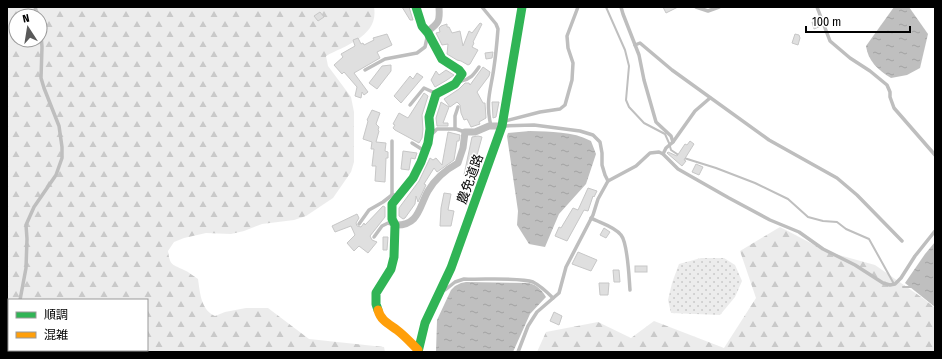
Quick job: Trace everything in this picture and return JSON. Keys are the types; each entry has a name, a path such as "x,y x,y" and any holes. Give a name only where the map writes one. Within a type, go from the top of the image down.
{"street":[{"path":"416,7 422,26 428,33 442,59 459,70 462,74 461,78 456,82 436,94 429,117 429,137 425,151 413,178 395,195 391,212 395,225 394,257 391,269 376,293 376,304 379,314 386,323 397,330 418,351"},
{"path":"428,33 438,23 440,17 439,7"},
{"name":"農免道路","path":"418,351 425,323 451,268 503,124 522,7"},
{"path":"395,225 403,226 418,214 429,190 449,168 458,164 463,148 465,132 475,132 489,126 503,124"}],"lane":[{"path":"482,7 496,24 498,29 494,69 489,90 488,113 491,126"},
{"path":"503,124 540,112 560,109 565,105 572,80 573,63 568,48 567,36 578,7"},
{"path":"621,7 622,14 639,55 644,80 656,122 671,136 674,142"},
{"path":"696,7 708,11 719,7"},
{"path":"818,7 830,41 850,58 870,71 887,85 894,108 935,155"},
{"path":"364,70 385,59 417,53 425,47 428,33"},
{"path":"635,44 640,43 672,70 769,140 837,178 857,195 902,242"},
{"path":"20,299 26,268 26,225 34,207 56,175 62,158 59,126 41,78 42,48"},
{"path":"456,82 471,78 479,67"},
{"path":"410,105 424,88 436,94"},
{"path":"663,154 666,148 674,142 695,111 710,98"},
{"path":"455,129 455,116 458,107"},
{"path":"503,124 534,125 580,131 593,135 600,142 602,165 608,181"},
{"path":"429,137 437,130 455,129 465,132"},
{"path":"359,224 369,210 395,195 392,141"},
{"path":"412,143 425,151"},
{"path":"518,352 528,326 537,312 559,293 566,267 608,181 636,166 650,154 659,152 663,154 678,168 729,198 770,220 799,232 883,283 890,285 896,284 901,278 915,256 935,231"},
{"path":"591,218 613,228 622,236 627,261 630,290"},
{"path":"374,236 382,226 388,223 395,225"},
{"path":"425,323 432,317 446,288 455,282 464,280 521,280 532,282 540,286 553,298"}],"green space":[{"path":"7,7 374,7 374,17 366,32 351,43 326,56 328,66 351,97 354,112 354,162 351,172 333,198 306,216 294,220 262,224 231,234 206,233 184,238 174,242 168,251 172,264 198,279 204,305 210,313 215,316 225,312 246,308 268,308 309,339 384,347 385,352 7,352"},
{"path":"780,227 828,252 875,265 924,299 935,308 935,352 537,352 546,332 598,322 631,338 654,321 724,348 756,298 740,251"},
{"path":"701,258 724,258 735,265 742,281 735,297 720,315 671,313 668,300 679,264"}],"water":[{"path":"894,7 909,7 928,34 920,68 907,75 891,78 874,65 871,61 866,46"},
{"path":"530,131 576,135 591,141 596,154 586,184 559,214 545,247 529,244 517,225 518,211 507,136 508,133"},
{"path":"935,242 935,307 905,283"},
{"path":"466,282 529,283 537,286 544,294 546,297 530,314 513,352 436,352 437,320 451,290 455,286"}],"building":[{"path":"402,7 409,7 413,20 410,20"},
{"path":"663,7 678,7 666,13"},
{"path":"320,12 324,17 318,21 314,16"},
{"path":"819,20 821,26 814,29 812,22"},
{"path":"480,23 482,24 472,47 478,50 470,64 468,65 447,54 448,44 442,45 436,33 440,32 439,28 441,26 447,24 447,27 449,27 452,33 460,31 463,46 469,31 472,33"},
{"path":"387,34 392,45 377,52 380,58 354,73 368,92 364,95 362,92 361,98 355,96 357,87 344,72 342,74 334,65 343,57 341,54 355,46 353,40 358,38 361,44 363,43 364,45 374,40 373,38"},
{"path":"795,34 799,35 800,38 798,45 792,43"},
{"path":"493,52 492,58 486,59 485,53"},
{"path":"391,65 391,71 377,89 369,83 382,66"},
{"path":"483,67 490,72 489,76 477,92 483,103 485,103 486,118 479,122 480,124 471,127 467,119 464,120 460,105 457,102 450,107 444,99 465,83 469,83 470,85"},
{"path":"446,70 454,75 435,87 431,80 436,71 439,75"},
{"path":"417,73 423,77 401,103 394,96 410,76 413,79"},
{"path":"424,93 428,96 422,115 423,129 422,138 419,143 395,130 393,128 395,125 393,124 399,113 408,118"},
{"path":"441,102 449,107 443,123 448,123 448,126 437,126 436,118"},
{"path":"492,102 499,102 496,117 493,118"},
{"path":"372,110 380,113 376,124 379,127 379,131 376,142 386,143 385,151 388,152 388,158 386,158 385,182 375,181 376,166 372,166 374,149 371,149 372,142 363,139 367,120"},
{"path":"448,132 460,135 459,141 457,141 454,160 437,172 434,168 424,184 426,185 418,202 416,196 415,204 403,219 399,216 399,208 419,181 430,158 433,160 436,158 442,165"},
{"path":"472,137 482,137 471,177 464,175"},
{"path":"690,141 694,144 682,166 667,153 668,152 677,156 685,144 687,145"},
{"path":"403,151 417,153 415,159 411,158 409,170 401,169"},
{"path":"696,164 703,167 699,175 692,172"},
{"path":"588,188 597,191 594,197 593,196 588,211 584,210 567,241 555,236 559,227 561,228 573,208 578,210"},
{"path":"444,193 451,194 448,210 454,211 451,226 440,226"},
{"path":"383,206 385,207 385,217 370,236 372,240 377,242 368,253 359,246 354,251 347,243 355,235 351,226 335,232 332,226 357,214 359,218 356,223 357,226 361,227 364,223 365,225"},
{"path":"604,228 610,232 606,238 600,235"},
{"path":"383,237 388,237 387,250 383,250"},
{"path":"578,252 597,260 591,271 572,264"},
{"path":"635,266 647,266 647,272 635,272"},
{"path":"613,270 619,270 620,282 614,282"},
{"path":"599,283 609,283 608,295 600,295"},
{"path":"554,312 562,316 559,325 550,321"}],"waterway":[{"path":"606,7 625,50 629,66 626,100 629,107 644,123 665,134 671,150 680,156"},
{"path":"684,158 755,183 788,199 808,217 823,221 837,222 846,229 869,239 894,284"},
{"path":"903,287 912,287"}],"traffic: fast":[{"path":"378,310 376,304 376,293 391,269 394,257 395,225 392,219 392,204 413,178 421,162 428,143 430,129 429,117 436,94 455,84 462,74 459,70 442,59 428,33 422,26 416,7"},
{"path":"418,352 425,323 451,268 502,126 522,7"}],"traffic: slow":[{"path":"378,310 383,320 403,335 418,350"}]}
